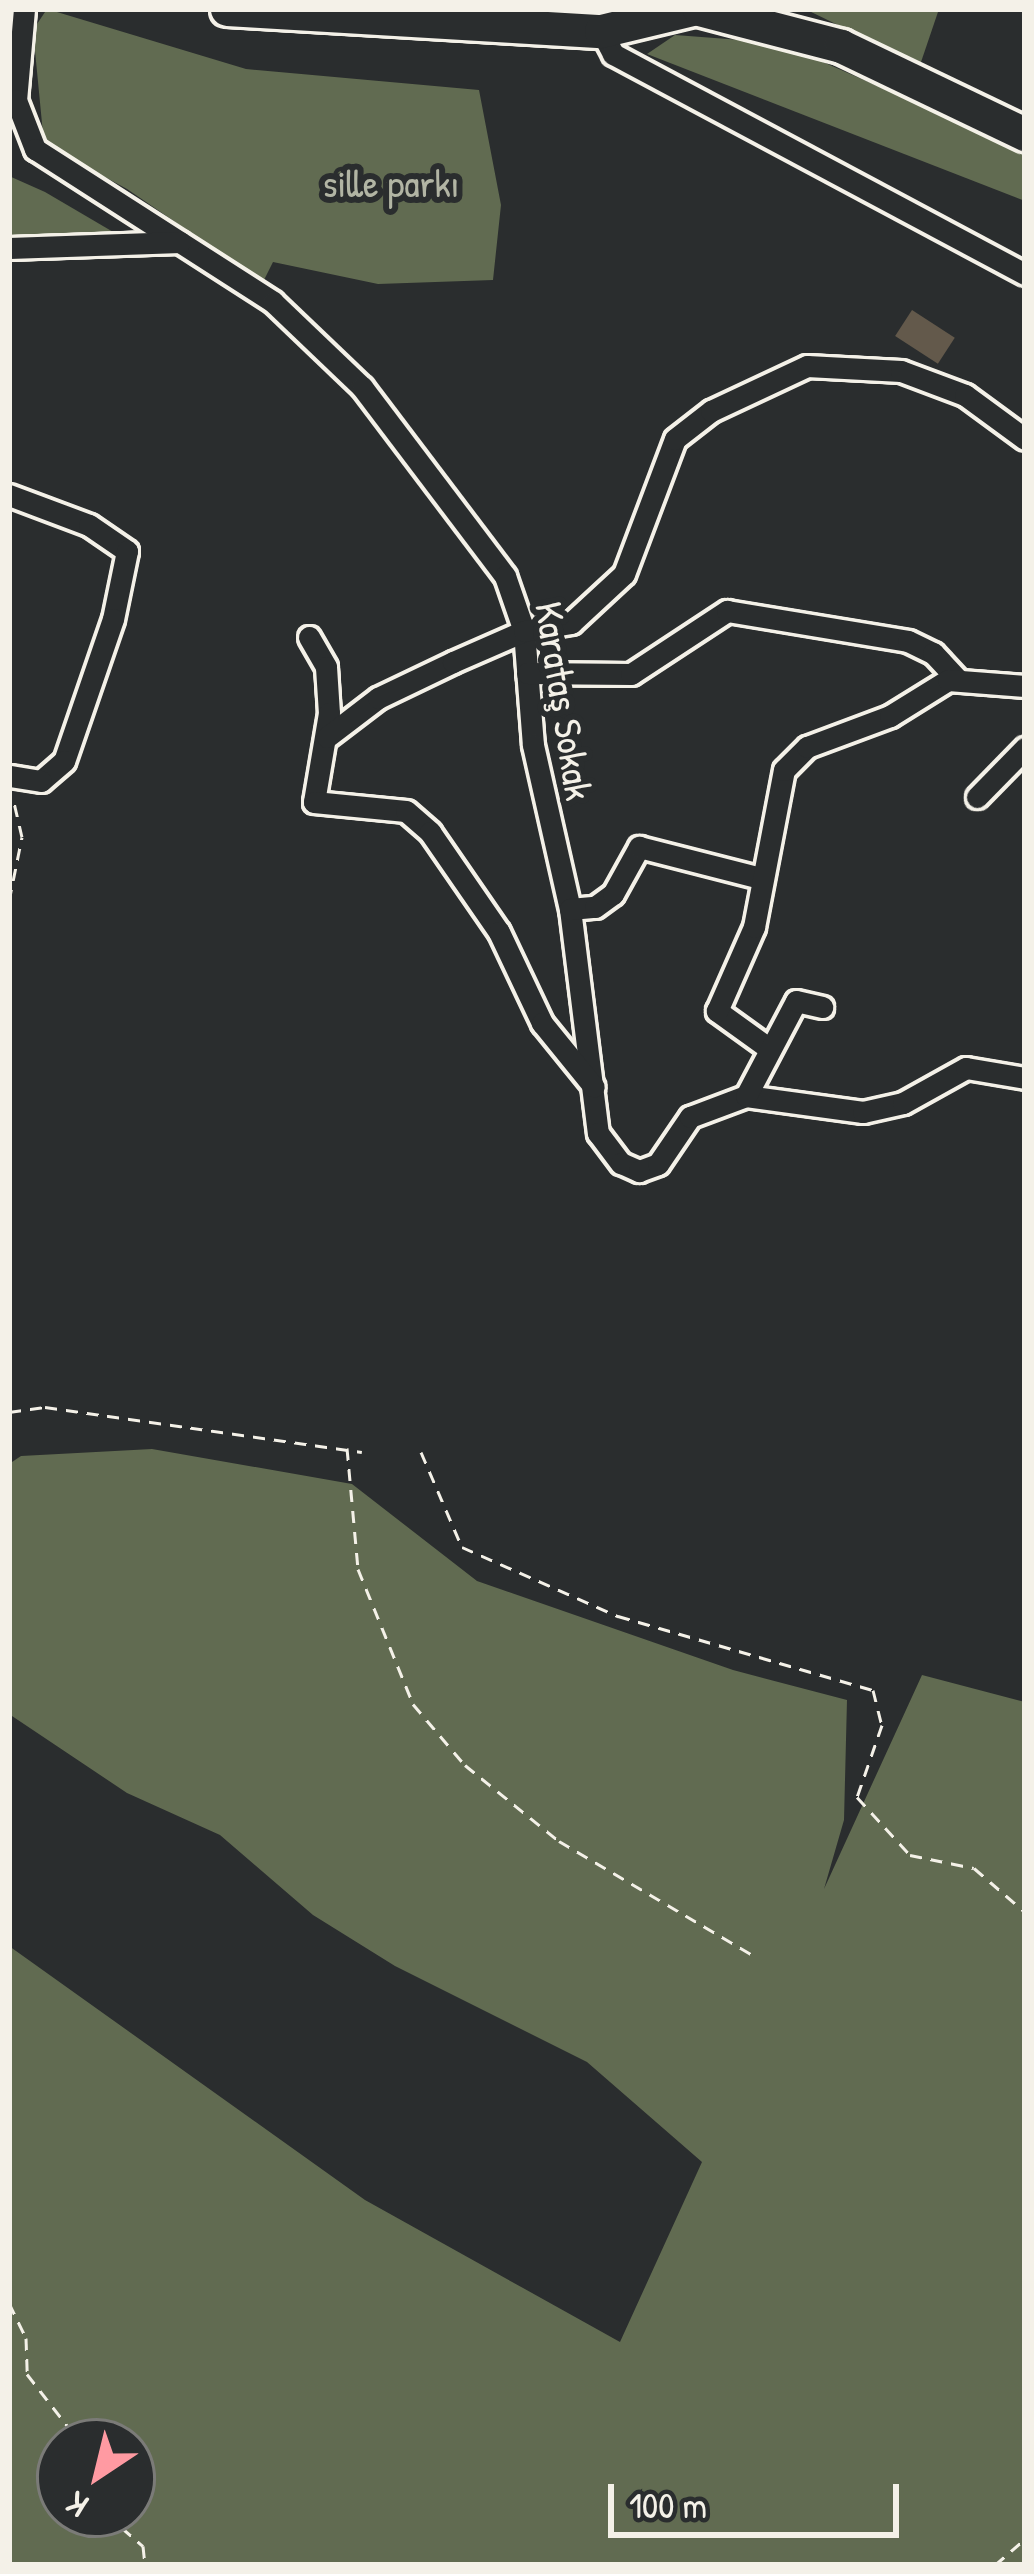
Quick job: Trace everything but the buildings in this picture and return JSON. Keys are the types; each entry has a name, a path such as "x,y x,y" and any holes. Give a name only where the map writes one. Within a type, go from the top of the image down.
{"main road":[{"path":"227,9 602,31 695,9 841,46 1025,134"}],"street":[{"name":"Karataş Sokak","path":"24,9 16,100 35,149 273,302 362,387 505,576 524,631 541,797 570,909 598,1133 621,1163 639,1171 658,1164 690,1118 746,1096 863,1112 903,1103 966,1068 1025,1078"},
{"path":"602,31 613,54 1025,274"},
{"path":"9,248 180,242"},
{"path":"327,737 378,698 524,631 571,623 624,574 675,439 711,411 807,366 901,371 964,395 1025,439"},
{"path":"9,495 89,525 127,550 113,620 64,761 41,781 9,777"},
{"path":"527,673 631,674 727,611 908,641 933,652 958,680"},
{"path":"309,637 326,667 327,737 311,782 314,802 406,811 430,832 499,932 542,1023 594,1088"},
{"path":"767,1047 717,1011 754,926 784,770 807,747 958,680 1010,691 1025,686"},
{"path":"976,797 1025,748"},
{"path":"570,909 595,907 613,894 639,847 761,878"},
{"path":"746,1096 767,1047 796,1001 822,1007"}],"path":[{"path":"9,777 22,837 9,901"},
{"path":"9,1412 45,1407 362,1452"},
{"path":"347,1448 358,1569 413,1704 464,1765 559,1841 756,1957"},
{"path":"421,1452 461,1547 618,1616 873,1690 882,1725 857,1797 910,1855 974,1868 1025,1912"},
{"path":"9,2303 26,2338 27,2374 61,2418"},
{"path":"134,2538 143,2546 145,2565"},
{"path":"995,2565 1025,2539"},
{"path":"1024,2565 1025,2539"}],"green space":[{"name":"sille parkı","path":"47,9 246,69 479,90 501,205 493,280 378,284 273,262 263,282 127,189 44,144 33,30"},
{"path":"805,9 939,9 920,65"},
{"path":"675,35 780,43 1025,151 1025,201 647,54"},
{"path":"9,176 45,192 120,236 9,243"},
{"path":"152,1449 352,1484 477,1581 733,1670 847,1700 844,1820 824,1889 922,1675 1025,1702 1025,2565 9,2565 9,1946 365,2200 620,2342 702,2162 587,2062 395,1966 313,1915 220,1835 127,1793 9,1714 9,1464 21,1456"}]}
